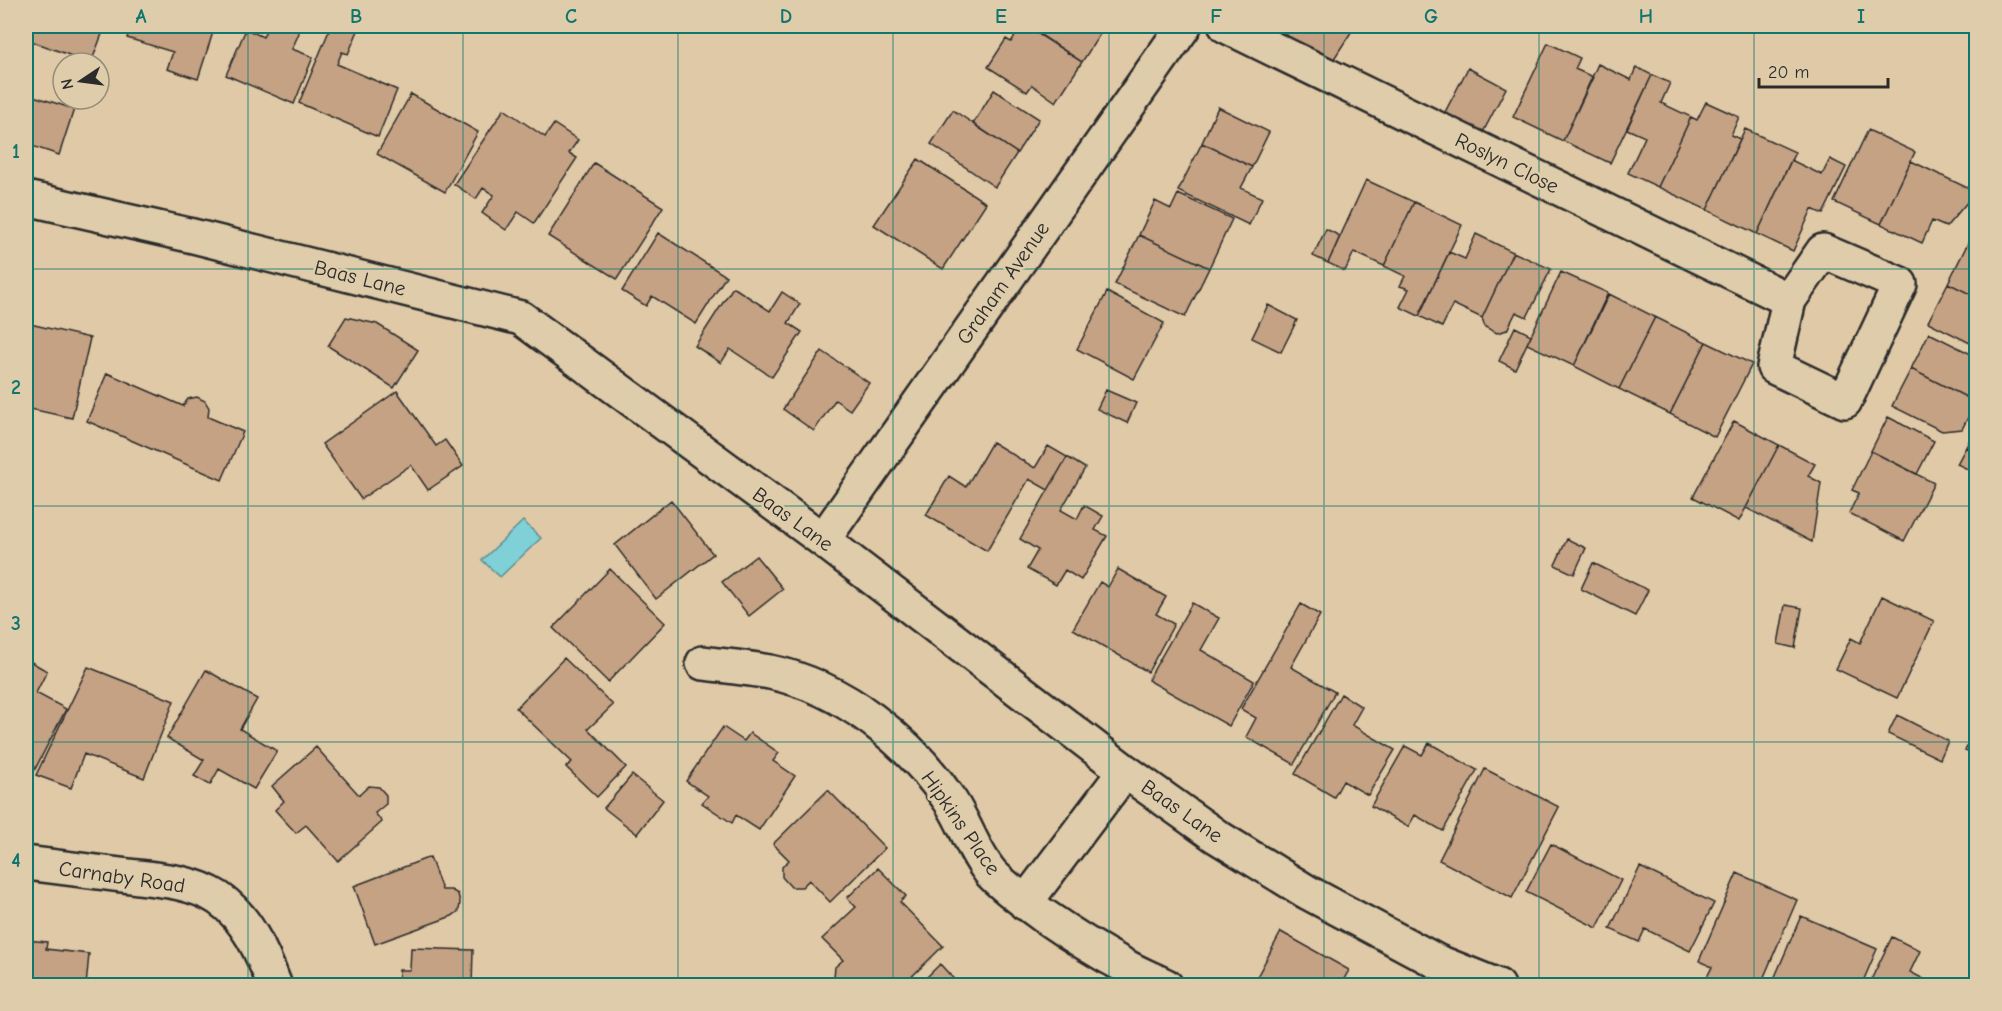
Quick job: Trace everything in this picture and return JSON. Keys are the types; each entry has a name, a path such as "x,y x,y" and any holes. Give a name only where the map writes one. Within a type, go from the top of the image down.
{"street":[{"name":"Graham Avenue","path":"823,540 1184,26"},
{"name":"Roslyn Close","path":"1226,26 1789,300"},
{"name":"Baas Lane","path":"26,198 193,236 521,318 823,540 1125,771 1216,836 1307,892 1438,962 1498,986"},
{"path":"1823,251 1900,284 1845,401 1774,367 1789,300 1823,251"},
{"name":"Hipkins Place","path":"703,663 772,673 803,683 844,700 870,718 903,745 931,777 951,802 975,850 992,873 1025,903 1086,945 1166,986"},
{"path":"1025,903 1125,771"},
{"name":"Carnaby Road","path":"26,863 172,881 198,888 219,898 236,914 253,938 275,986"}],"water":[{"path":"523,521 541,538 500,577 482,560"}],"building":[{"path":"26,26 105,26 96,51 58,51 26,39"},
{"path":"131,26 215,26 198,79 167,69 173,52 127,38"},
{"path":"268,26 295,26 299,33 292,49 313,57 294,104 226,75 246,29 263,37"},
{"path":"331,26 360,26 348,54 342,52 337,64 397,90 378,137 299,103"},
{"path":"1022,26 1026,26 1082,62 1056,102 1032,85 1027,92 988,67 1006,39 1011,42"},
{"path":"1040,26 1087,26 1100,34 1082,62 1036,32"},
{"path":"1272,26 1355,26 1330,65"},
{"path":"1548,43 1580,58 1575,69 1593,77 1563,141 1513,117"},
{"path":"1598,64 1631,80 1636,67 1652,75 1610,163 1563,141"},
{"path":"1468,68 1506,88 1481,136 1443,116"},
{"path":"1652,75 1670,83 1661,103 1691,117 1658,187 1628,173 1645,137 1627,129"},
{"path":"994,90 1039,119 1017,153 973,124"},
{"path":"27,94 51,102 51,111 73,111 59,155 26,144"},
{"path":"411,94 478,132 445,192 377,154"},
{"path":"1706,102 1739,117 1731,135 1740,139 1707,210 1658,187 1691,117 1697,120"},
{"path":"1218,107 1269,132 1252,167 1202,143"},
{"path":"504,109 545,137 554,124 578,140 569,153 577,158 534,223 518,212 506,230 482,213 494,195 483,188 476,199 454,184"},
{"path":"953,110 1017,153 995,187 931,144"},
{"path":"1745,129 1795,152 1757,234 1707,210"},
{"path":"1868,130 1915,152 1881,224 1834,202"},
{"path":"1202,143 1252,167 1241,188 1262,198 1249,225 1178,191"},
{"path":"918,159 986,203 943,269 874,225"},
{"path":"1830,159 1846,167 1823,214 1812,209 1793,251 1757,234 1791,160 1822,175"},
{"path":"1911,161 1976,192 1946,227 1932,221 1922,243 1881,224"},
{"path":"594,163 663,207 617,279 548,236"},
{"path":"1366,180 1414,202 1384,266 1354,252 1345,271 1328,263"},
{"path":"1178,194 1232,219 1209,268 1139,235 1155,201 1171,209"},
{"path":"1414,202 1462,225 1419,316 1400,307 1409,289 1400,286 1405,276 1384,266"},
{"path":"1976,227 1976,297 1948,283"},
{"path":"1326,229 1340,236 1328,263 1313,256"},
{"path":"658,233 726,276 696,324 652,296 646,306 622,291"},
{"path":"1476,234 1513,252 1482,318 1453,304 1442,327 1419,316 1449,252 1465,259"},
{"path":"1139,235 1209,268 1185,317 1115,284"},
{"path":"1513,252 1551,269 1527,317 1516,312 1507,330 1497,333 1485,327 1482,318"},
{"path":"1561,272 1608,293 1574,366 1527,344"},
{"path":"1948,283 1976,297 1976,346 1928,322"},
{"path":"733,287 770,311 782,292 800,304 788,323 802,332 772,377 730,349 721,363 695,346"},
{"path":"1107,292 1164,323 1134,379 1077,349"},
{"path":"1609,294 1655,317 1619,389 1574,366"},
{"path":"1268,305 1297,320 1281,352 1252,338"},
{"path":"346,317 377,324 418,350 394,388 328,346"},
{"path":"1655,317 1706,342 1670,414 1619,389"},
{"path":"26,323 90,338 72,418 26,408"},
{"path":"1515,327 1531,335 1515,369 1499,361"},
{"path":"1929,333 1975,356 1976,402 1911,369"},
{"path":"1706,342 1752,364 1715,437 1670,414"},
{"path":"822,351 869,383 850,410 835,400 814,431 783,409"},
{"path":"1911,369 1976,402 1962,429 1942,431 1892,406"},
{"path":"107,373 183,406 188,399 197,397 205,401 209,408 208,417 243,432 222,480 87,421"},
{"path":"1106,390 1136,403 1127,423 1097,409"},
{"path":"397,391 436,446 445,440 463,466 428,490 411,465 361,499 322,444"},
{"path":"1888,417 1934,441 1917,474 1871,451"},
{"path":"1734,421 1779,445 1739,521 1693,497"},
{"path":"1974,431 1976,432 1976,452 1966,447"},
{"path":"992,442 1035,468 1048,446 1067,457 1048,490 1029,479 987,551 926,515 949,476 966,487"},
{"path":"1779,445 1815,464 1808,476 1821,483 1812,542 1746,508"},
{"path":"1966,447 1976,452 1976,473 1957,464"},
{"path":"1871,451 1934,483 1904,541 1849,513 1859,493 1852,490"},
{"path":"1067,457 1085,468 1061,510 1077,519 1084,505 1103,516 1095,530 1107,536 1081,580 1065,570 1056,585 1027,569 1038,550 1020,539"},
{"path":"671,500 713,554 656,599 615,545"},
{"path":"1567,539 1586,548 1574,574 1555,565"},
{"path":"756,556 783,589 749,616 722,582"},
{"path":"1593,563 1648,590 1635,616 1581,589"},
{"path":"610,569 665,623 608,682 553,628"},
{"path":"1118,569 1166,597 1156,614 1174,624 1148,672 1073,629 1100,582 1108,587"},
{"path":"1882,596 1934,621 1897,698 1836,669 1851,638 1860,643"},
{"path":"1192,603 1219,618 1201,650 1254,681 1229,726 1148,680"},
{"path":"1301,604 1320,615 1291,667 1335,692 1294,764 1246,737 1256,718 1241,709"},
{"path":"1785,605 1802,608 1795,648 1778,644"},
{"path":"564,658 613,705 588,729 626,767 597,797 566,767 572,762 516,708"},
{"path":"26,659 47,671 36,693 66,709 32,775 26,772"},
{"path":"88,667 174,701 144,778 84,754 71,788 36,775"},
{"path":"206,670 257,699 240,729 277,751 254,789 219,769 210,785 194,776 204,760 167,738"},
{"path":"1341,694 1362,707 1352,725 1395,750 1368,795 1343,781 1334,797 1295,774"},
{"path":"1897,715 1948,741 1940,759 1888,734"},
{"path":"1976,723 1976,755 1965,751"},
{"path":"723,727 744,741 750,733 779,753 773,761 795,776 759,830 736,815 732,823 702,803 708,796 686,781"},
{"path":"1429,743 1477,770 1443,831 1415,815 1408,827 1371,806 1405,746 1422,755"},
{"path":"316,747 359,795 369,786 379,787 386,795 386,804 375,813 382,822 338,861 306,825 296,833 275,810 284,801 272,786"},
{"path":"1485,769 1559,807 1512,898 1439,860"},
{"path":"632,775 663,800 637,834 604,808"},
{"path":"828,790 885,848 830,902 809,880 802,887 791,887 782,877 782,867 789,860 773,844"},
{"path":"1551,844 1621,880 1597,928 1526,892"},
{"path":"430,857 442,890 451,890 458,894 459,911 452,916 375,944 354,886"},
{"path":"1640,867 1714,903 1690,951 1645,929 1639,942 1610,929"},
{"path":"878,868 906,896 900,902 943,946 902,986 867,986 861,979 854,986 842,986 834,978 835,967 843,960 822,939 856,907 847,898"},
{"path":"1737,873 1797,900 1760,986 1725,986 1707,977 1712,967 1699,961"},
{"path":"1801,916 1877,949 1861,986 1771,986"},
{"path":"1281,932 1349,970 1340,986 1252,986"},
{"path":"1892,937 1920,951 1910,972 1937,986 1868,986"},
{"path":"26,940 47,942 46,949 89,954 86,986 26,986"},
{"path":"411,948 473,950 472,986 398,986 399,970 410,970"},
{"path":"940,964 960,986 918,986"}]}
